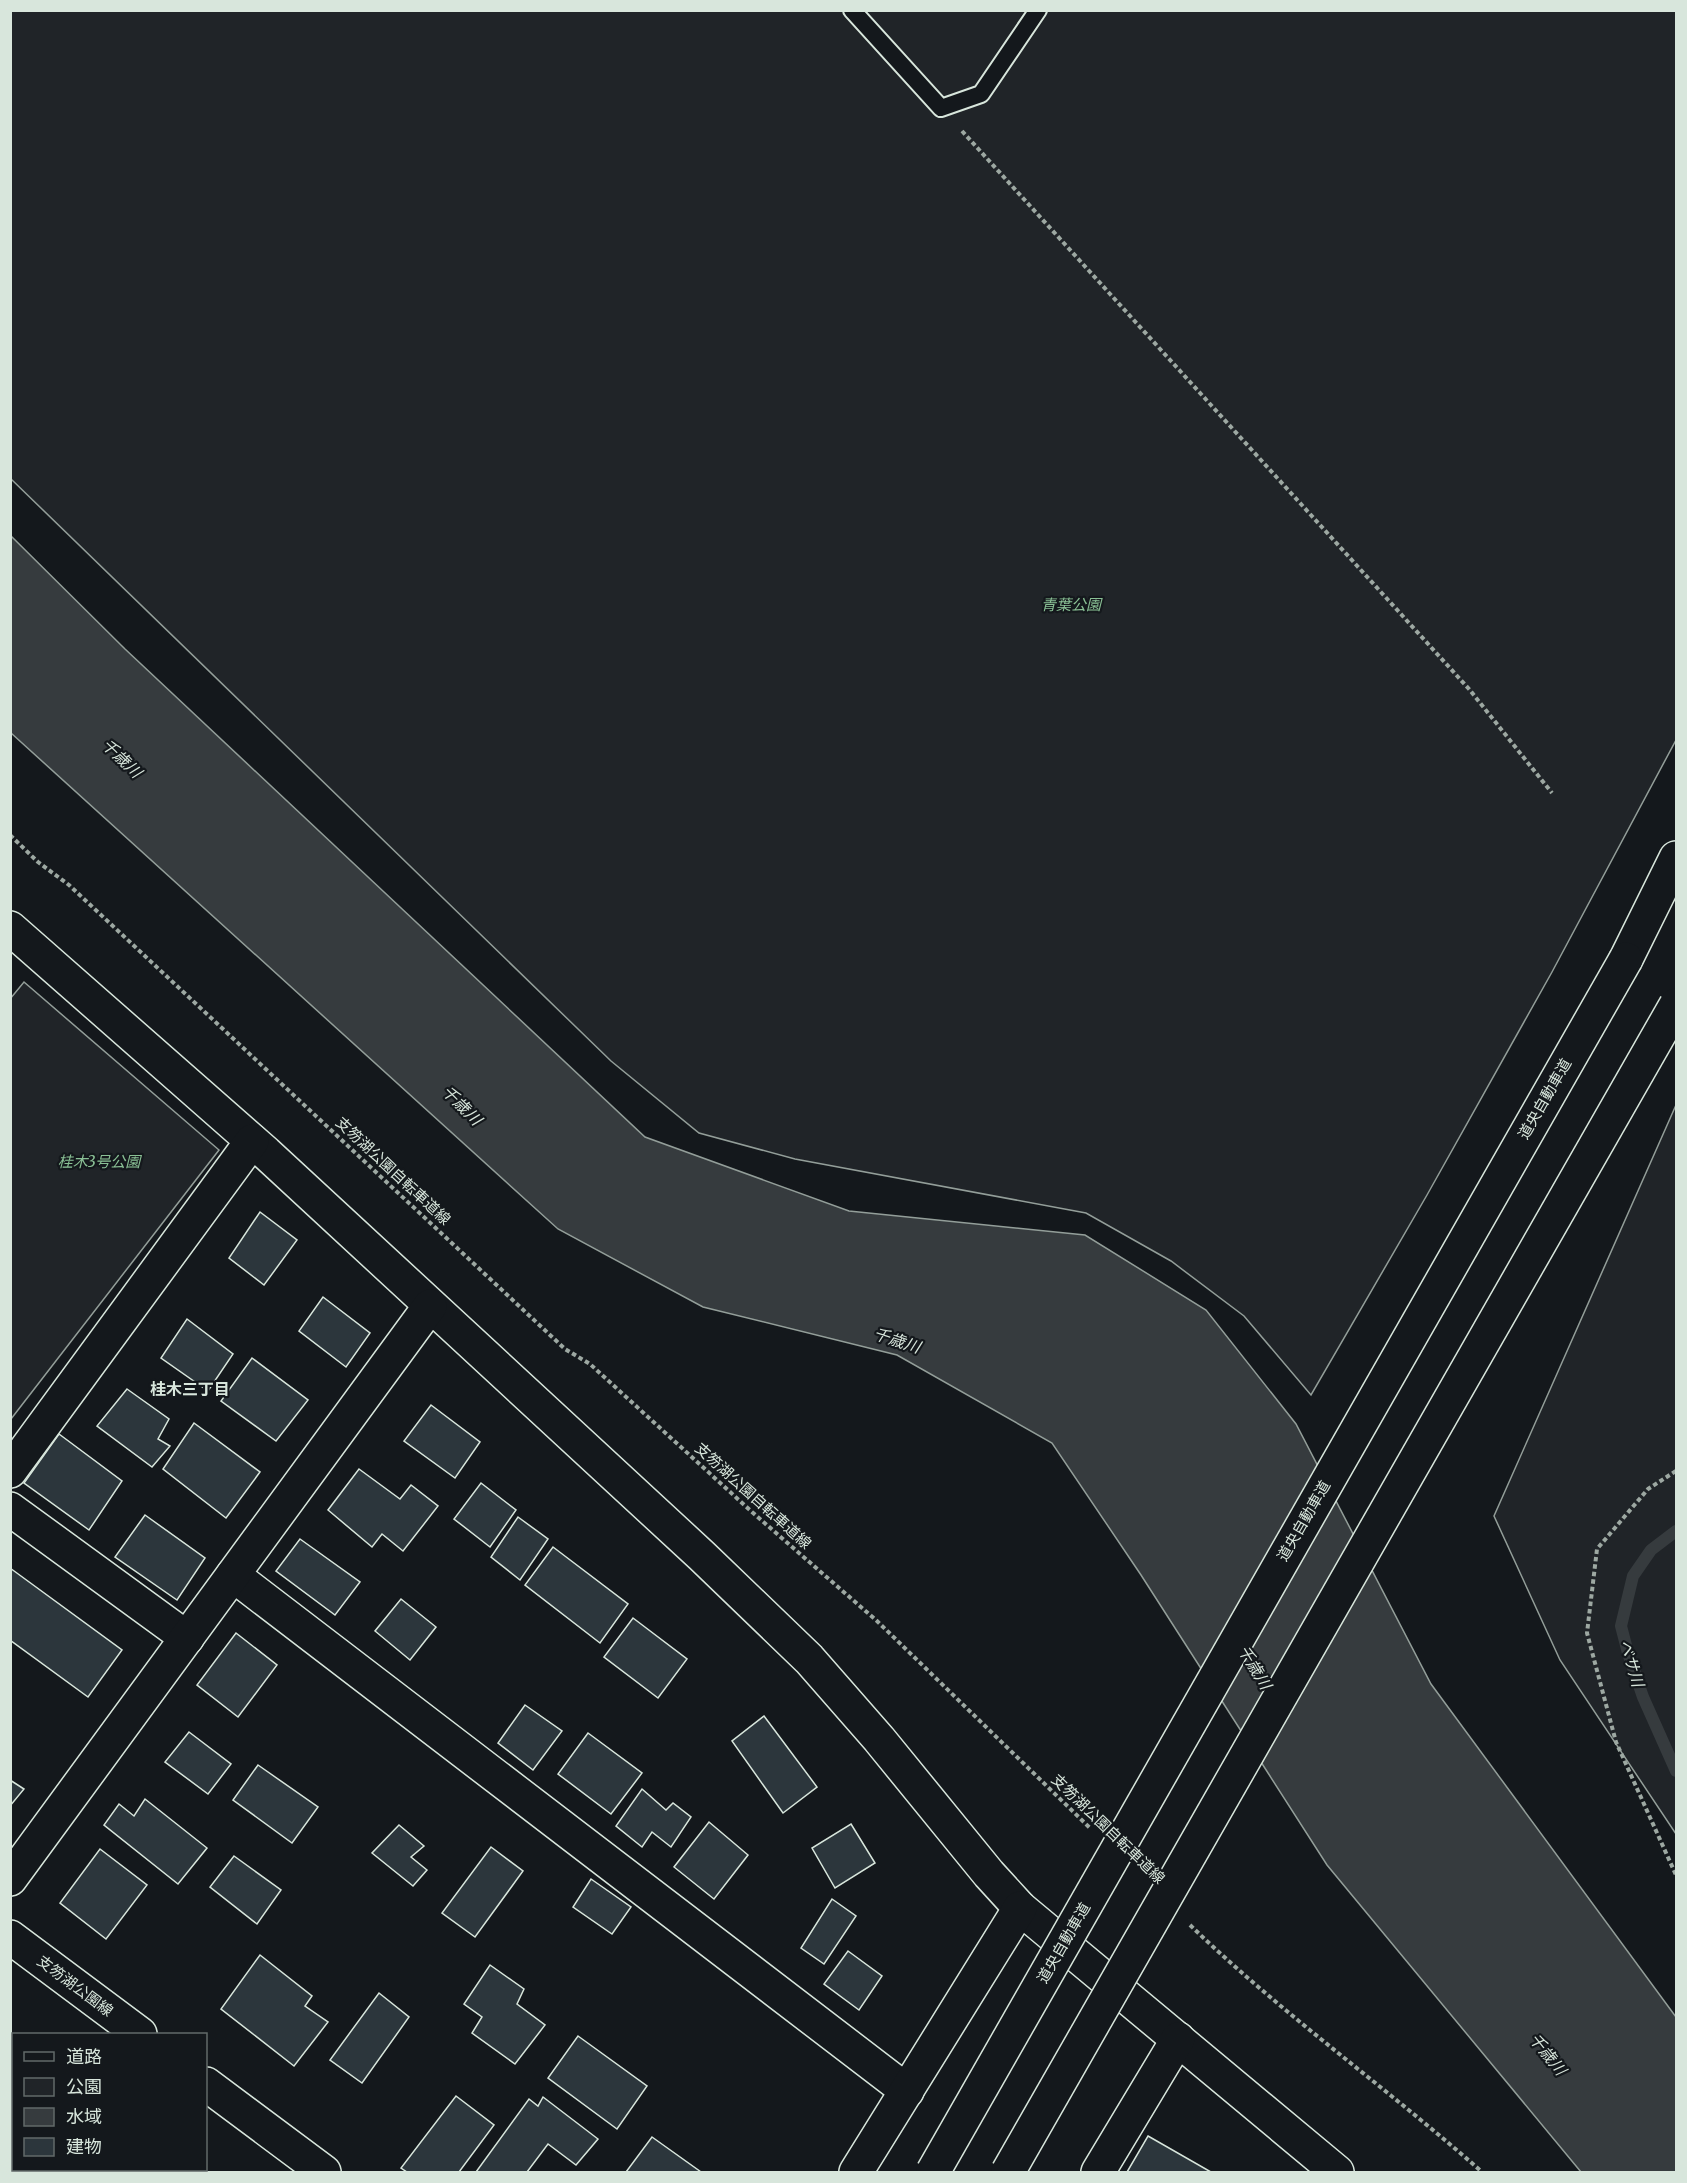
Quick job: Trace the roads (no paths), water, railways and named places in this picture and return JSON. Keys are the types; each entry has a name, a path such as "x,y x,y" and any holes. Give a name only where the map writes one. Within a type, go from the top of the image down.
{"main road":[{"path":"1626,959 1677,858"},
{"name":"道央自動車道","path":"933,2172 1677,870"},
{"path":"15,943 252,1141 702,1556 809,1659 1020,1908 1337,2172"},
{"path":"1008,2172 1677,1005"},
{"path":"10,1471 252,1141"},
{"path":"10,1879 430,1306"},
{"path":"10,1509 187,1638"},
{"path":"233,1575 907,2091"},
{"path":"856,2172 1020,1908"},
{"name":"支笏湖公園線","path":"10,1937 139,2033"},
{"path":"1098,2172 1178,2039"},
{"path":"207,2085 324,2172"}],"lane":[{"path":"852,10 941,108 981,94 1038,10"}],"water":[{"name":"千歳川","path":"10,535 125,649 645,1137 849,1211 1085,1235 1206,1310 1296,1424 1431,1684 1676,2017 1676,2172 1581,2172 1327,1865 1141,1575 1052,1443 897,1355 703,1307 558,1229 11,733"}],"waterway":[{"name":"ベサ川","path":"1676,1531 1651,1550 1633,1576 1621,1626 1643,1697 1676,1771"}],"district":[{"name":"桂木三丁目","path":"190,1389"}],"park label":[{"name":"青葉公園","path":"1071,605"},
{"name":"桂木3号公園","path":"99,1162"}]}
